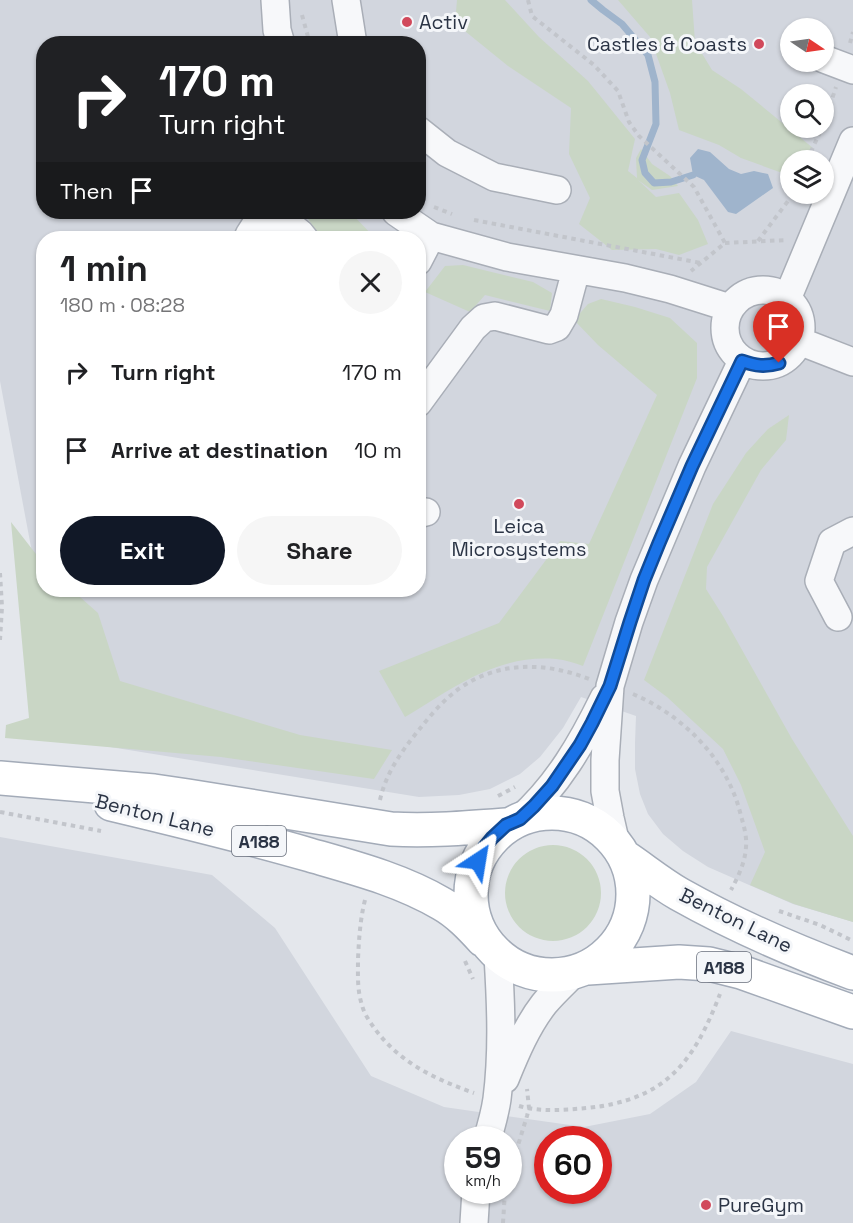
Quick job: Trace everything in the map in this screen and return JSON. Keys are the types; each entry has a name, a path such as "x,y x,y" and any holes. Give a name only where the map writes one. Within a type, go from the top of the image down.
{"main road":[{"name":"Benton Lane","path":"8,779 154,791 391,829 450,830 506,814"},
{"name":"Benton Lane","path":"8,779 244,837 353,867 384,878 443,905 458,915 482,952"},
{"name":"A188","path":"506,814 550,813 577,817 598,827 621,851"},
{"path":"482,952 472,904 474,872 483,849 506,814"},
{"name":"Benton Lane","path":"621,851 677,892 702,906 779,943 853,973"},
{"path":"581,970 608,951 625,929 630,917 633,885 621,851"},
{"name":"A188","path":"482,952 527,973 541,976 554,976 581,970"},
{"name":"Benton Lane","path":"581,970 679,962 709,964 741,972 853,1012"}],"street":[{"path":"275,0 279,36"},
{"path":"346,0 352,36"},
{"path":"834,63 853,70"},
{"path":"426,136 447,153 494,177 557,190"},
{"path":"787,298 853,141"},
{"path":"406,219 424,231"},
{"path":"252,231 258,221 279,223 295,231"},
{"path":"426,233 431,236 507,257 625,278 730,308"},
{"path":"426,246 431,236"},
{"path":"426,392 472,327 484,318 495,316 549,330 557,327 564,315 576,270"},
{"path":"756,290 780,294 787,298 796,309 801,327 799,341 791,354 779,363 754,366 742,361 734,354 727,342 724,326 730,308 742,296 756,290"},
{"path":"799,341 853,362"},
{"path":"506,814 534,806 552,786 580,745 610,686 644,580 692,466 742,361"},
{"path":"838,618 819,581 832,542 853,531"},
{"path":"610,686 604,760 605,791 610,818 621,851"},
{"path":"482,952 501,1022 497,1100"},
{"path":"490,1126 497,1100 516,1051 534,1017 546,1002 581,970"},
{"path":"474,1223 475,1204"}],"path":[{"path":"528,0 532,16 594,65 618,91 629,122 639,136 694,187 725,243"},
{"path":"301,11 308,36"},
{"path":"757,242 786,204"},
{"path":"433,206 458,217"},
{"path":"470,219 702,263"},
{"path":"670,289 725,243 812,238"},
{"path":"0,573 2,607 0,640"},
{"path":"378,809 386,780 406,746 444,701 460,688 495,671 537,666 559,669 631,693 660,707 684,726 715,758 728,780 739,807 746,836 742,865 730,894"},
{"path":"506,814 520,784"},
{"path":"366,898 358,937 358,975 359,996 369,1021 384,1041 416,1068 451,1084 497,1100"},
{"path":"775,909 820,925 851,940"},
{"path":"475,986 472,976 482,952"},
{"path":"522,1131 529,1108 562,1110 610,1105 632,1099 662,1083 675,1072 700,1040 723,988"},
{"path":"503,1223 504,1204"}],"shaded area":[{"path":"0,0 853,0 853,922 793,904 708,867 683,851 663,834 648,814 640,794 635,769 636,716 581,697 563,728 540,757 520,774 490,789 459,795 419,797 67,740 40,597 426,597 426,231 36,231 36,574 0,381"},
{"path":"0,837 212,875 275,928 371,1076 444,1107 577,1126 534,1126 534,1204 612,1204 612,1126 589,1126 650,1114 696,1082 731,1031 853,1064 853,1223 0,1223"}],"green space":[{"path":"457,0 505,0 539,37 588,81 635,139 628,171 637,178 636,158 641,149 652,164 670,176 678,186 652,190 638,180 656,197 679,193 698,220 708,244 679,255 656,249 612,250 579,224 590,198 569,154 571,108 508,66 455,23"},
{"path":"618,0 692,0 695,42 712,70 741,89 780,121 780,138 801,138 813,148 812,150 780,150 780,172 741,158 719,145 679,130 670,93 650,37"},
{"path":"308,219 357,219 368,231 316,231"},
{"path":"463,265 533,282 552,293 550,311 485,295 470,312 426,292 445,266"},
{"path":"601,299 670,318 697,343 697,378 583,666 556,659 514,662 476,675 405,717 379,671 499,623 560,541 589,544 657,395 598,345 574,320 588,304"},
{"path":"789,415 786,440 761,470 707,567 706,589 792,739 853,836 853,922 794,904 750,885 765,852 741,785 723,749 667,697 644,680 713,504 746,453 768,429"},
{"path":"11,522 36,554 36,597 80,597 98,613 120,681 300,735 392,750 374,779 221,757 5,738 6,725 29,718"},
{"path":"553,845 571,849 587,859 597,875 601,893 597,911 587,927 571,937 553,941 535,937 519,927 509,911 505,893 509,875 519,859 535,849"}],"water":[{"path":"698,149 710,152 729,169 741,174 754,171 768,174 773,188 736,214 728,212 704,180 693,175 690,158"}],"waterway":[{"path":"591,0 622,24 648,55 655,82 656,124 642,160 645,173 654,183 671,182 693,175"}],"place":[{"name":"Activ","path":"407,22"},
{"name":"Castles & Coasts","path":"759,44"},
{"name":"Leica Microsystems","path":"519,504"},
{"name":"PureGym","path":"706,1205"}],"route":[{"path":"478,861 483,849 492,838 506,825 520,819 552,786 592,723 610,686 644,580 659,543 692,466 742,361 754,366 779,363"}]}
